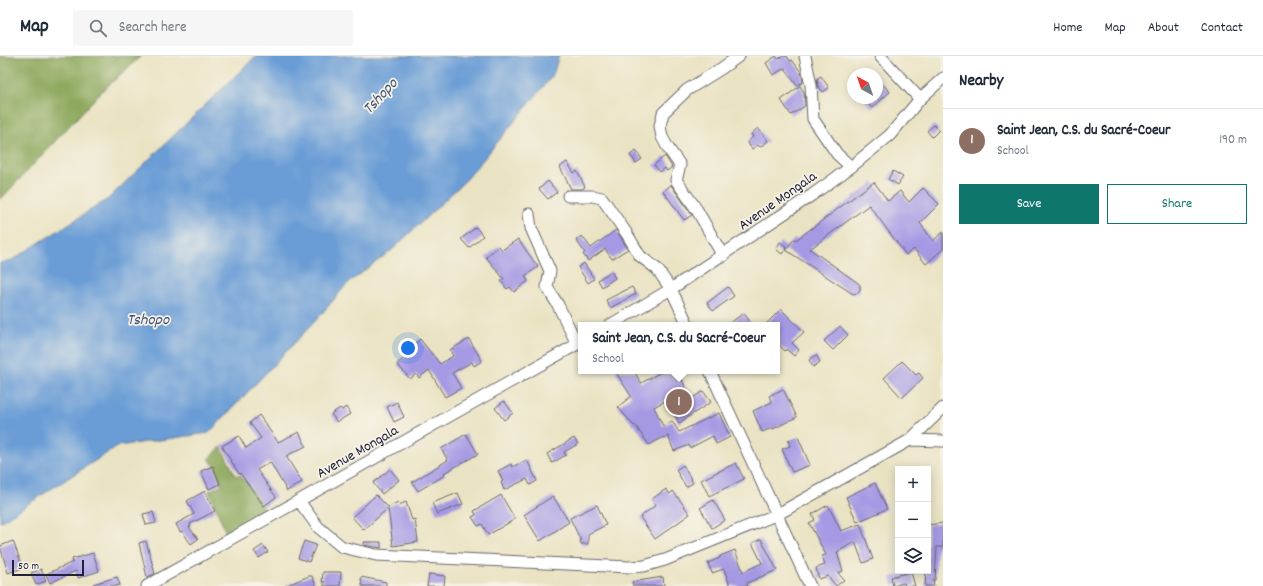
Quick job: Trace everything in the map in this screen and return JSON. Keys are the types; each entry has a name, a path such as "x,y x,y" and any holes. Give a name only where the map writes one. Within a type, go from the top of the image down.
{"street":[{"path":"723,256 697,210 676,180 680,165 662,137 660,119 662,113 687,90 739,56"},
{"path":"805,56 812,85 813,119 837,154 851,167"},
{"path":"880,56 920,99"},
{"name":"Avenue Mongala","path":"615,322 723,256 851,167 890,135 920,99 943,78"},
{"path":"568,196 592,196 602,198 640,256 657,269 671,289 687,322"},
{"path":"529,214 531,228 550,271 547,287 578,341"},
{"name":"Avenue Mongala","path":"147,586 578,344"},
{"path":"711,374 778,514 810,586"},
{"path":"299,501 318,527 342,547 376,555 629,567 644,566 665,560 778,514 910,440 943,408"},
{"path":"910,440 943,442"}],"green space":[{"path":"0,56 141,56 101,92 0,200"},
{"path":"221,447 236,476 240,475 264,508 270,512 226,533 209,491 222,485 214,465 208,459"}],"water":[{"name":"Tshopo","path":"256,56 559,56 553,75 467,179 392,250 347,284 319,317 209,433 118,446 0,522 0,263 12,260 108,199"}],"building":[{"path":"776,56 778,59 783,56 787,56 790,61 792,60 801,72 803,82 797,86 785,68 773,75 766,63"},
{"path":"821,76 829,88 823,92 818,86 817,79"},
{"path":"883,84 890,92 883,98"},
{"path":"800,86 804,92 805,106 791,115 781,100"},
{"path":"868,104 876,104 872,108"},
{"path":"934,125 939,130 932,137 927,131"},
{"path":"758,128 768,141 760,147 758,145 752,149 747,142 753,137 751,134"},
{"path":"636,151 642,159 636,163 630,155"},
{"path":"665,156 672,167 667,171 665,168 660,172 654,165"},
{"path":"567,162 574,173 577,171 585,187 582,189 571,189 560,167"},
{"path":"893,171 903,177 898,185 888,179"},
{"path":"548,181 557,192 548,199 539,189"},
{"path":"874,182 888,201 900,191 909,202 923,188 939,204 920,223 933,241 943,232 943,249 926,264 914,249 906,255 869,205 810,249 860,285 860,291 853,294 786,250 794,239 796,240"},
{"path":"671,185 692,215 684,220 663,191"},
{"path":"476,227 483,236 469,248 461,239"},
{"path":"616,230 628,249 612,259 605,249 588,261 583,254 585,253 576,240 582,236 591,248"},
{"path":"518,239 538,267 525,276 528,281 514,292 510,287 507,289 501,281 504,279 486,257 499,246 502,250"},
{"path":"780,242 787,247 782,254 776,249"},
{"path":"584,263 594,279 588,283 578,267"},
{"path":"611,271 615,278 602,287 598,280"},
{"path":"632,287 636,294 610,308 606,300"},
{"path":"728,287 734,296 713,311 707,303"},
{"path":"781,309 804,332 792,343 799,350 794,356 780,346 780,322 768,322"},
{"path":"744,313 750,322 731,322"},
{"path":"840,326 848,335 833,350 824,341"},
{"path":"420,339 440,364 453,356 450,350 469,339 482,361 474,366 472,362 452,373 461,388 445,397 429,370 419,378 416,374 410,379 397,364 407,356 404,353"},
{"path":"816,355 820,362 813,367 809,360"},
{"path":"902,361 916,375 919,373 923,378 902,398 884,378"},
{"path":"617,374 636,374 641,383 658,374 679,374 691,399 703,391 711,402 679,423 667,400 654,407 663,426 672,421 679,432 719,413 730,437 716,444 713,436 690,448 689,445 674,451 668,436 649,445 635,425 634,426 618,407 631,396"},
{"path":"783,389 797,417 773,429 772,428 762,432 753,411 772,402 769,396"},
{"path":"504,401 513,413 504,420 495,408"},
{"path":"397,402 404,417 394,422 387,407"},
{"path":"346,407 350,414 337,422 331,414 340,408 342,410"},
{"path":"259,415 278,442 299,432 306,446 286,456 302,482 287,491 270,462 257,470 276,497 264,506 240,473 239,474 222,446 239,436 246,448 261,438 250,423"},
{"path":"466,434 478,454 444,473 445,475 418,491 412,482 448,460 441,449"},
{"path":"798,437 810,465 792,472 782,449 790,446 788,441"},
{"path":"574,438 578,444 564,452 566,455 552,463 547,454"},
{"path":"527,460 537,481 530,485 527,479 504,490 501,482 503,481 498,471 511,464 512,467"},
{"path":"736,463 744,479 709,496 701,480"},
{"path":"683,465 693,483 686,487 676,470"},
{"path":"213,466 220,484 209,489 201,471"},
{"path":"390,469 399,480 382,494 373,483"},
{"path":"875,483 887,509 857,522 846,497"},
{"path":"666,489 670,494 673,491 690,514 655,539 640,517 656,505 652,499"},
{"path":"205,491 215,511 190,524 191,526 189,527 198,539 191,544 182,531 180,532 176,524 194,514 187,501"},
{"path":"458,493 463,504 437,514 432,503"},
{"path":"376,495 388,507 398,502 399,505 406,502 412,520 415,519 418,542 393,546 388,508 364,530 364,528 363,529 352,517"},
{"path":"501,495 515,519 488,535 482,524 478,526 472,517 476,515 474,511"},
{"path":"553,496 569,522 540,541 524,515"},
{"path":"713,500 725,520 712,528 700,508"},
{"path":"597,505 606,525 588,534 588,544 581,544 570,518"},
{"path":"828,505 841,531 860,524 873,559 863,563 855,542 837,552 843,571 838,573 844,580 836,586 828,576 819,579 816,568 825,565 822,556 826,555 809,523 815,520 812,514"},
{"path":"153,512 156,523 146,525 143,514"},
{"path":"943,523 943,547 937,547 935,580 933,580 934,586 925,586 926,574 931,574 931,525"},
{"path":"761,539 777,570 747,583 748,586 730,586 724,569 712,573 708,563 735,550 743,572 762,563 752,543"},
{"path":"13,541 23,568 8,573 0,546"},
{"path":"146,541 155,574 147,577 139,543"},
{"path":"304,541 316,545 309,562 298,558"},
{"path":"364,542 381,542 381,548 364,545"},
{"path":"263,545 268,552 259,558 254,551"},
{"path":"93,553 99,571 78,578 76,571 50,583 46,574 73,562 72,559"},
{"path":"41,569 46,581 36,585 31,573"},
{"path":"323,572 341,572 340,586 324,586 324,581 322,582"},
{"path":"429,574 445,576 444,586 427,586"},
{"path":"903,574 912,574 915,586 905,586 904,583 893,586 891,577"},
{"path":"312,576 316,586 285,586"},
{"path":"117,577 120,585 93,586 93,584"},
{"path":"361,577 386,582 386,586 362,586"},
{"path":"663,577 664,586 633,586 632,582"}],"place":[{"name":"Saint Jean, C.S. du Sacré-Coeur","path":"679,402"}]}
